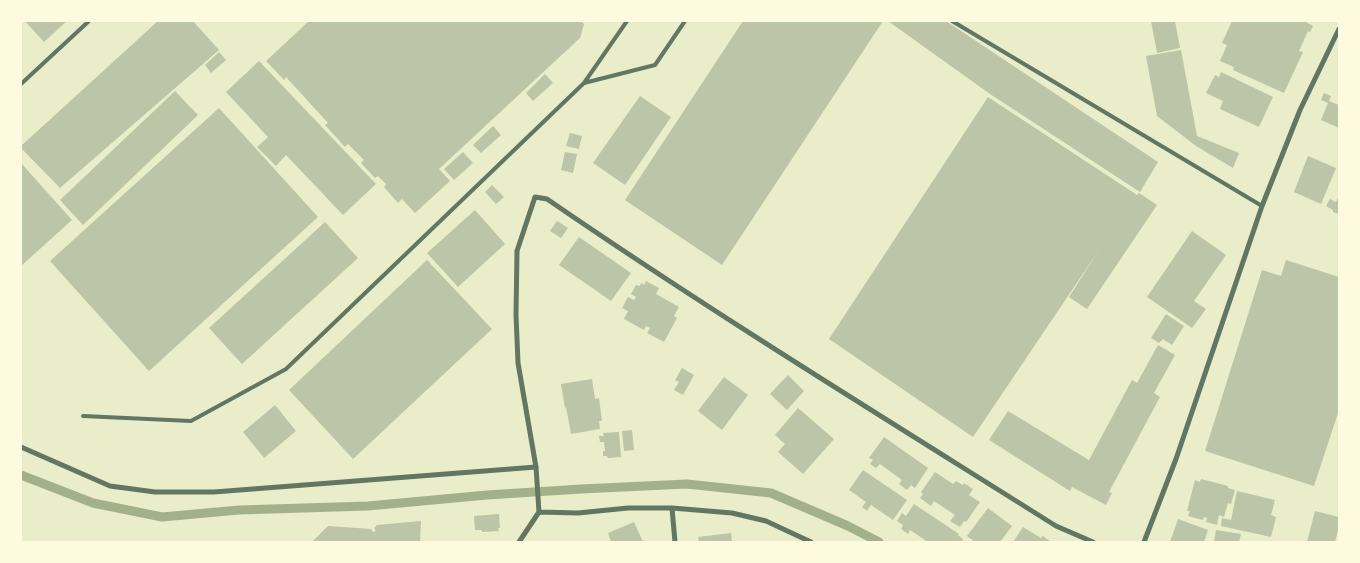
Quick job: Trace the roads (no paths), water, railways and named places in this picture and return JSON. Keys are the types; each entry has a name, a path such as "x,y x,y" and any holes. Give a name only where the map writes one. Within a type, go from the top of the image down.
{"street":[{"path":"1144,542 1176,459 1262,206 1300,110 1339,29"},
{"path":"519,542 539,512 536,467 518,363 516,315 517,252 535,196 547,199 615,246 1056,526 1093,542"},
{"path":"21,447 110,486 155,492 214,492 536,467"},
{"path":"539,512 578,513 628,508 672,508 732,514 766,521 811,542"},
{"path":"672,508 674,542"}],"lane":[{"path":"21,84 89,21"},
{"path":"83,416 191,421 286,369 584,83 627,21"},
{"path":"584,83 655,65 685,21"},
{"path":"952,21 1262,206"}],"waterway":[{"path":"21,475 93,503 162,517 239,510 368,506 487,495 687,484 771,493 848,526 879,542"}]}
